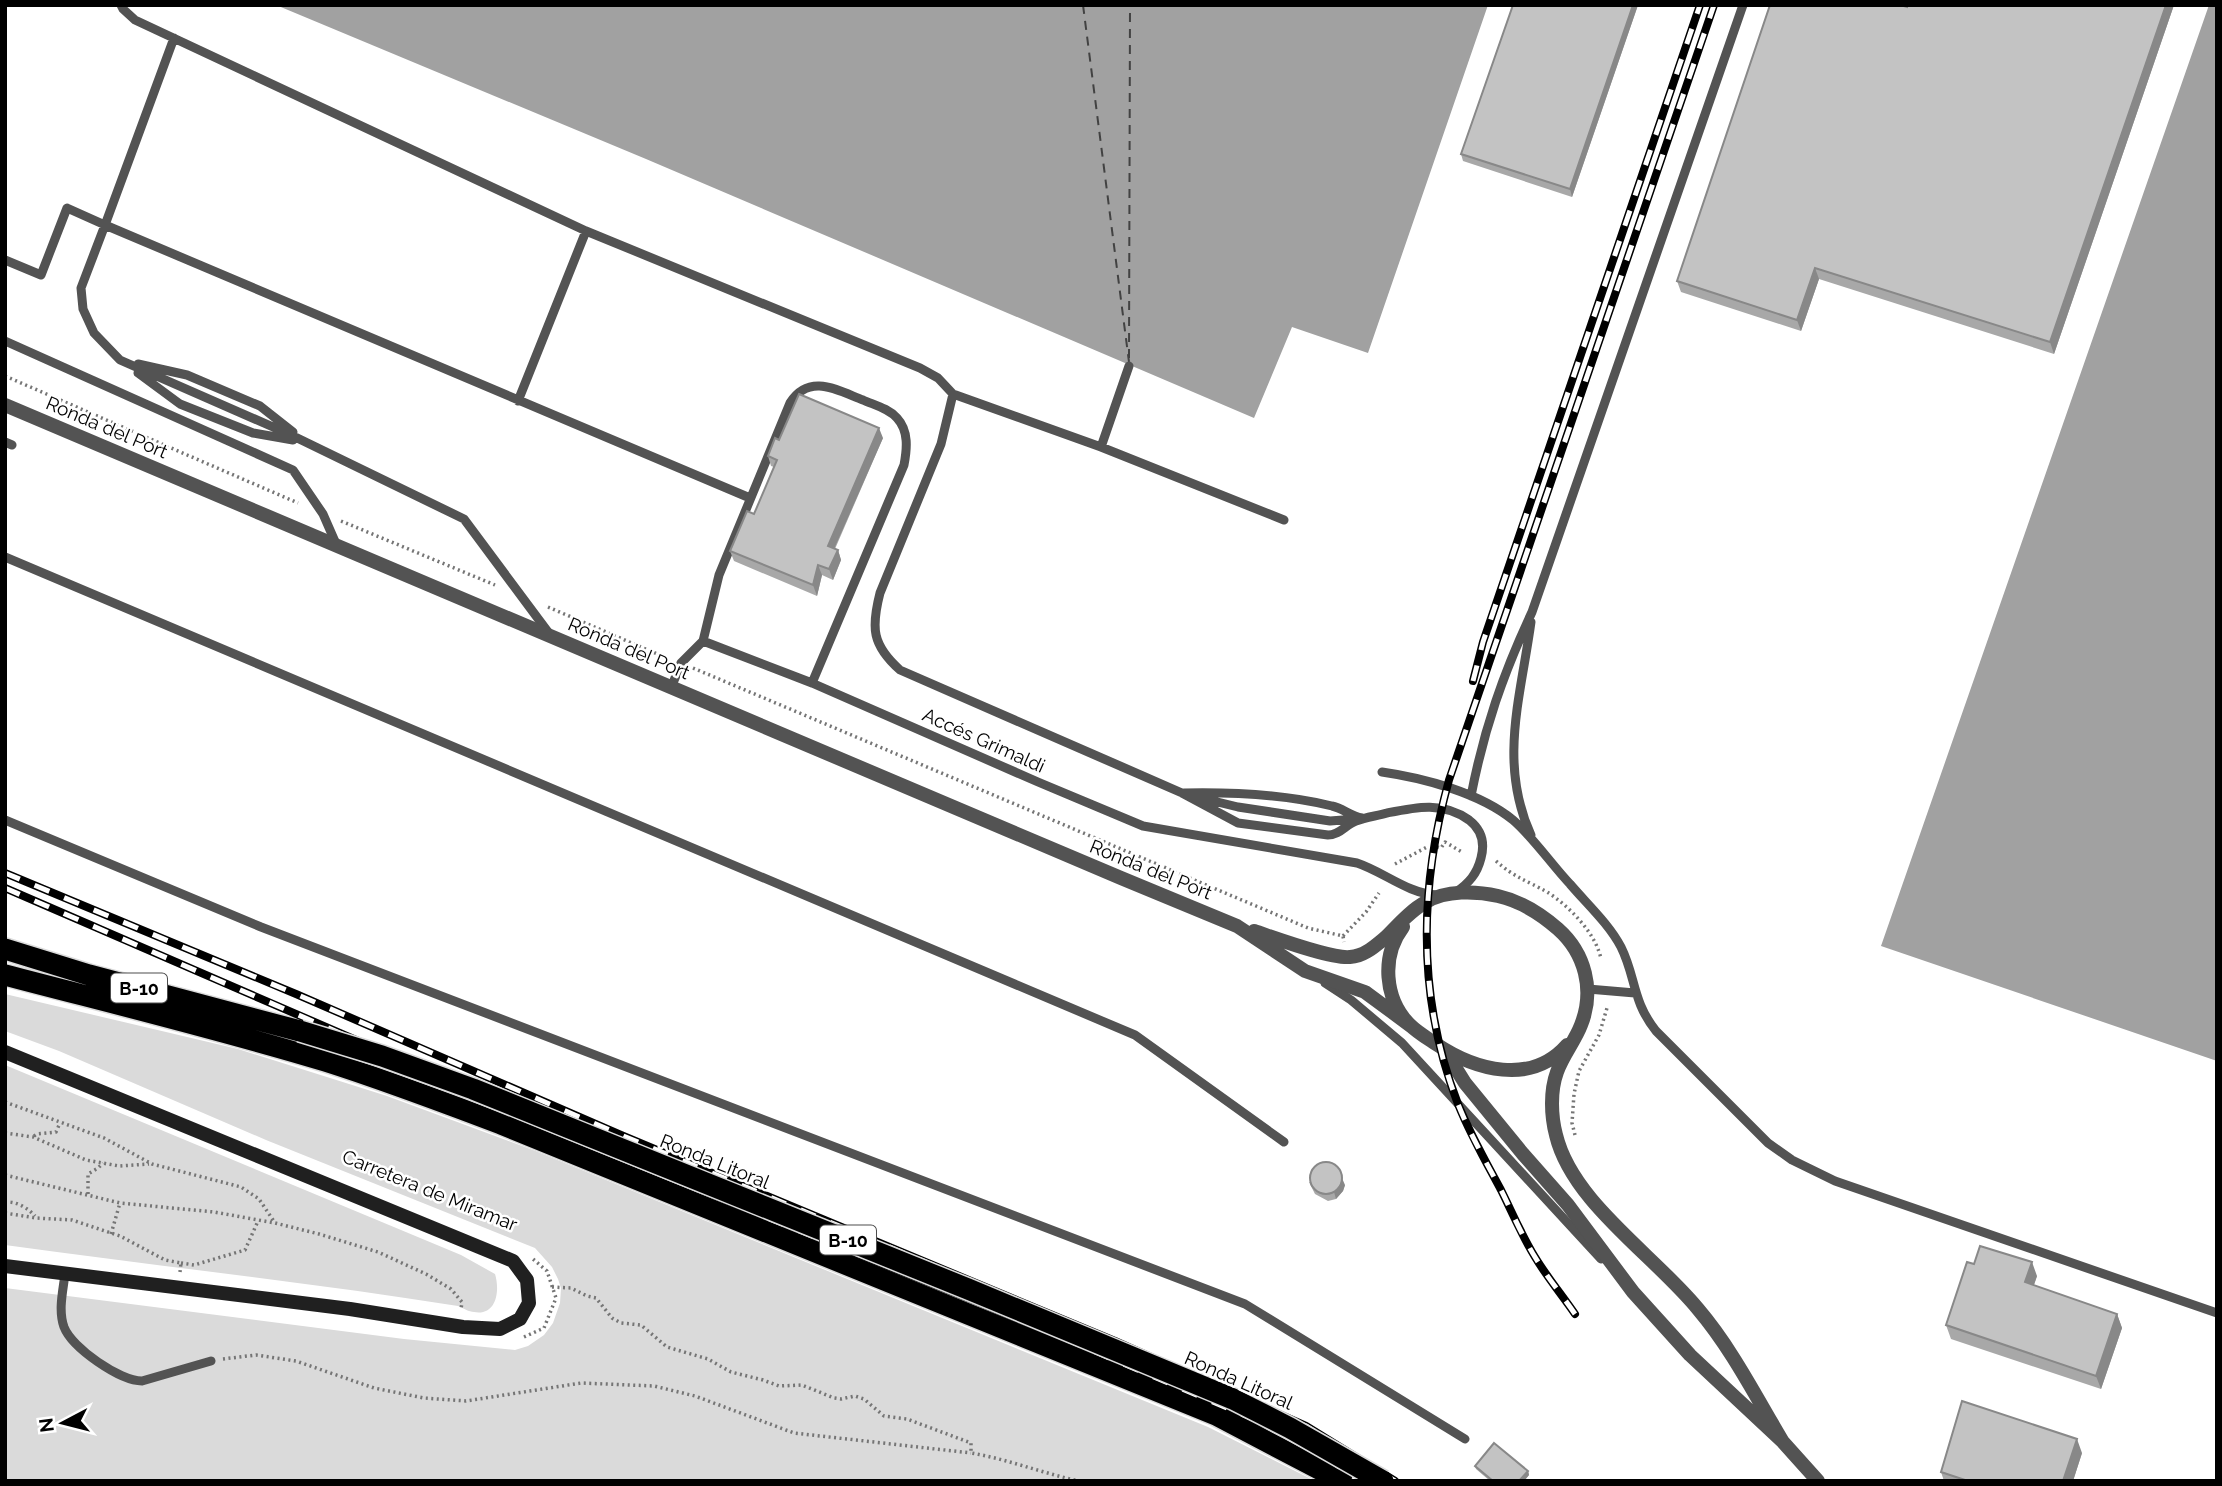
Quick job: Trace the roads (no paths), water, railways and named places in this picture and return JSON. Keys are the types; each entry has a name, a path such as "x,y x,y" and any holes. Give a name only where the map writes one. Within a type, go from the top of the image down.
{"highway":[{"name":"Ronda Litoral","path":"5,949 89,975 275,1023 473,1088 1233,1399 1290,1427 1383,1481"},
{"name":"B-10","path":"5,975 270,1045 406,1088 501,1124 1216,1415 1342,1481"}],"street":[{"name":"Ronda del Port","path":"5,405 1237,926"},
{"path":"1237,926 1348,958 1371,950 1427,901 1452,894 1479,893 1520,903 1548,920 1563,934 1581,960 1588,989 1584,1015 1557,1072 1553,1101 1556,1136 1570,1172 1596,1206 1669,1276 1709,1322 1783,1442"},
{"path":"1411,1026 1395,1004 1388,971 1393,945 1413,912"},
{"path":"1237,926 1305,971 1365,992 1445,1051 1486,1068 1518,1071 1548,1061 1562,1051 1575,1036"},
{"path":"1445,1051 1465,1083 1568,1205 1633,1292 1690,1355 1783,1442 1818,1481"},
{"name":"Carretera de Miramar","path":"5,1052 513,1261 527,1280 529,1303 520,1319 500,1329 5,1266"}],"lane":[{"path":"121,5 135,20 586,231 920,368 938,378 953,394 1101,447 1284,520"},
{"path":"1471,796 1480,750 1507,664 1532,612 1743,5"},
{"path":"174,38 81,288 83,309 93,333 120,360 180,404 253,433 305,442"},
{"path":"5,260 41,275 66,208 750,498"},
{"path":"518,401 586,231"},
{"path":"5,341 293,470 323,514 337,546"},
{"path":"120,360 305,442 464,519 552,637"},
{"path":"120,360 187,375 260,406 305,442"},
{"path":"1101,447 1129,366"},
{"path":"671,688 681,663 703,641 719,575 790,403 796,394 806,387 819,385 831,387 888,411 898,419 905,433 907,449 904,465 813,683"},
{"path":"953,394 941,444 877,604 874,616 876,637 886,657 900,670 1182,793 1238,823 1328,835 1339,833 1350,824 1363,819 1414,807 1432,806 1460,814 1474,824 1482,839 1480,863 1472,879 1452,894"},
{"path":"5,557 1135,1035 1284,1142"},
{"path":"1532,612 1513,741 1518,797 1536,846"},
{"name":"Accés Grimaldi","path":"703,641 813,683 1143,826 1357,863 1412,890 1427,894 1452,894"},
{"path":"1382,772 1471,796 1513,820 1600,918 1620,945 1635,993 1647,1019 1669,1045 1768,1143 1792,1160 1835,1181 2217,1312"},
{"path":"1182,793 1240,792 1269,796 1332,806 1363,819"},
{"path":"1182,793 1238,807 1330,821 1363,819"},
{"path":"5,820 261,927 1245,1304 1465,1439"},
{"path":"1305,971 1351,1000 1402,1043 1633,1292"},
{"path":"1588,989 1635,993"},
{"path":"65,1273 61,1311 64,1326 71,1340 109,1369 132,1381 142,1381 211,1361"}],"railway":[{"path":"1473,681 1483,642 1700,5"},
{"path":"1575,1314 1544,1272 1526,1241 1468,1126 1445,1064 1429,983 1428,902 1432,861 1449,780 1714,5"},
{"path":"5,873 296,994 621,1135 1115,1341 1306,1426 1395,1481"},
{"path":"5,888 772,1220 978,1302 1295,1437 1360,1481"}]}
